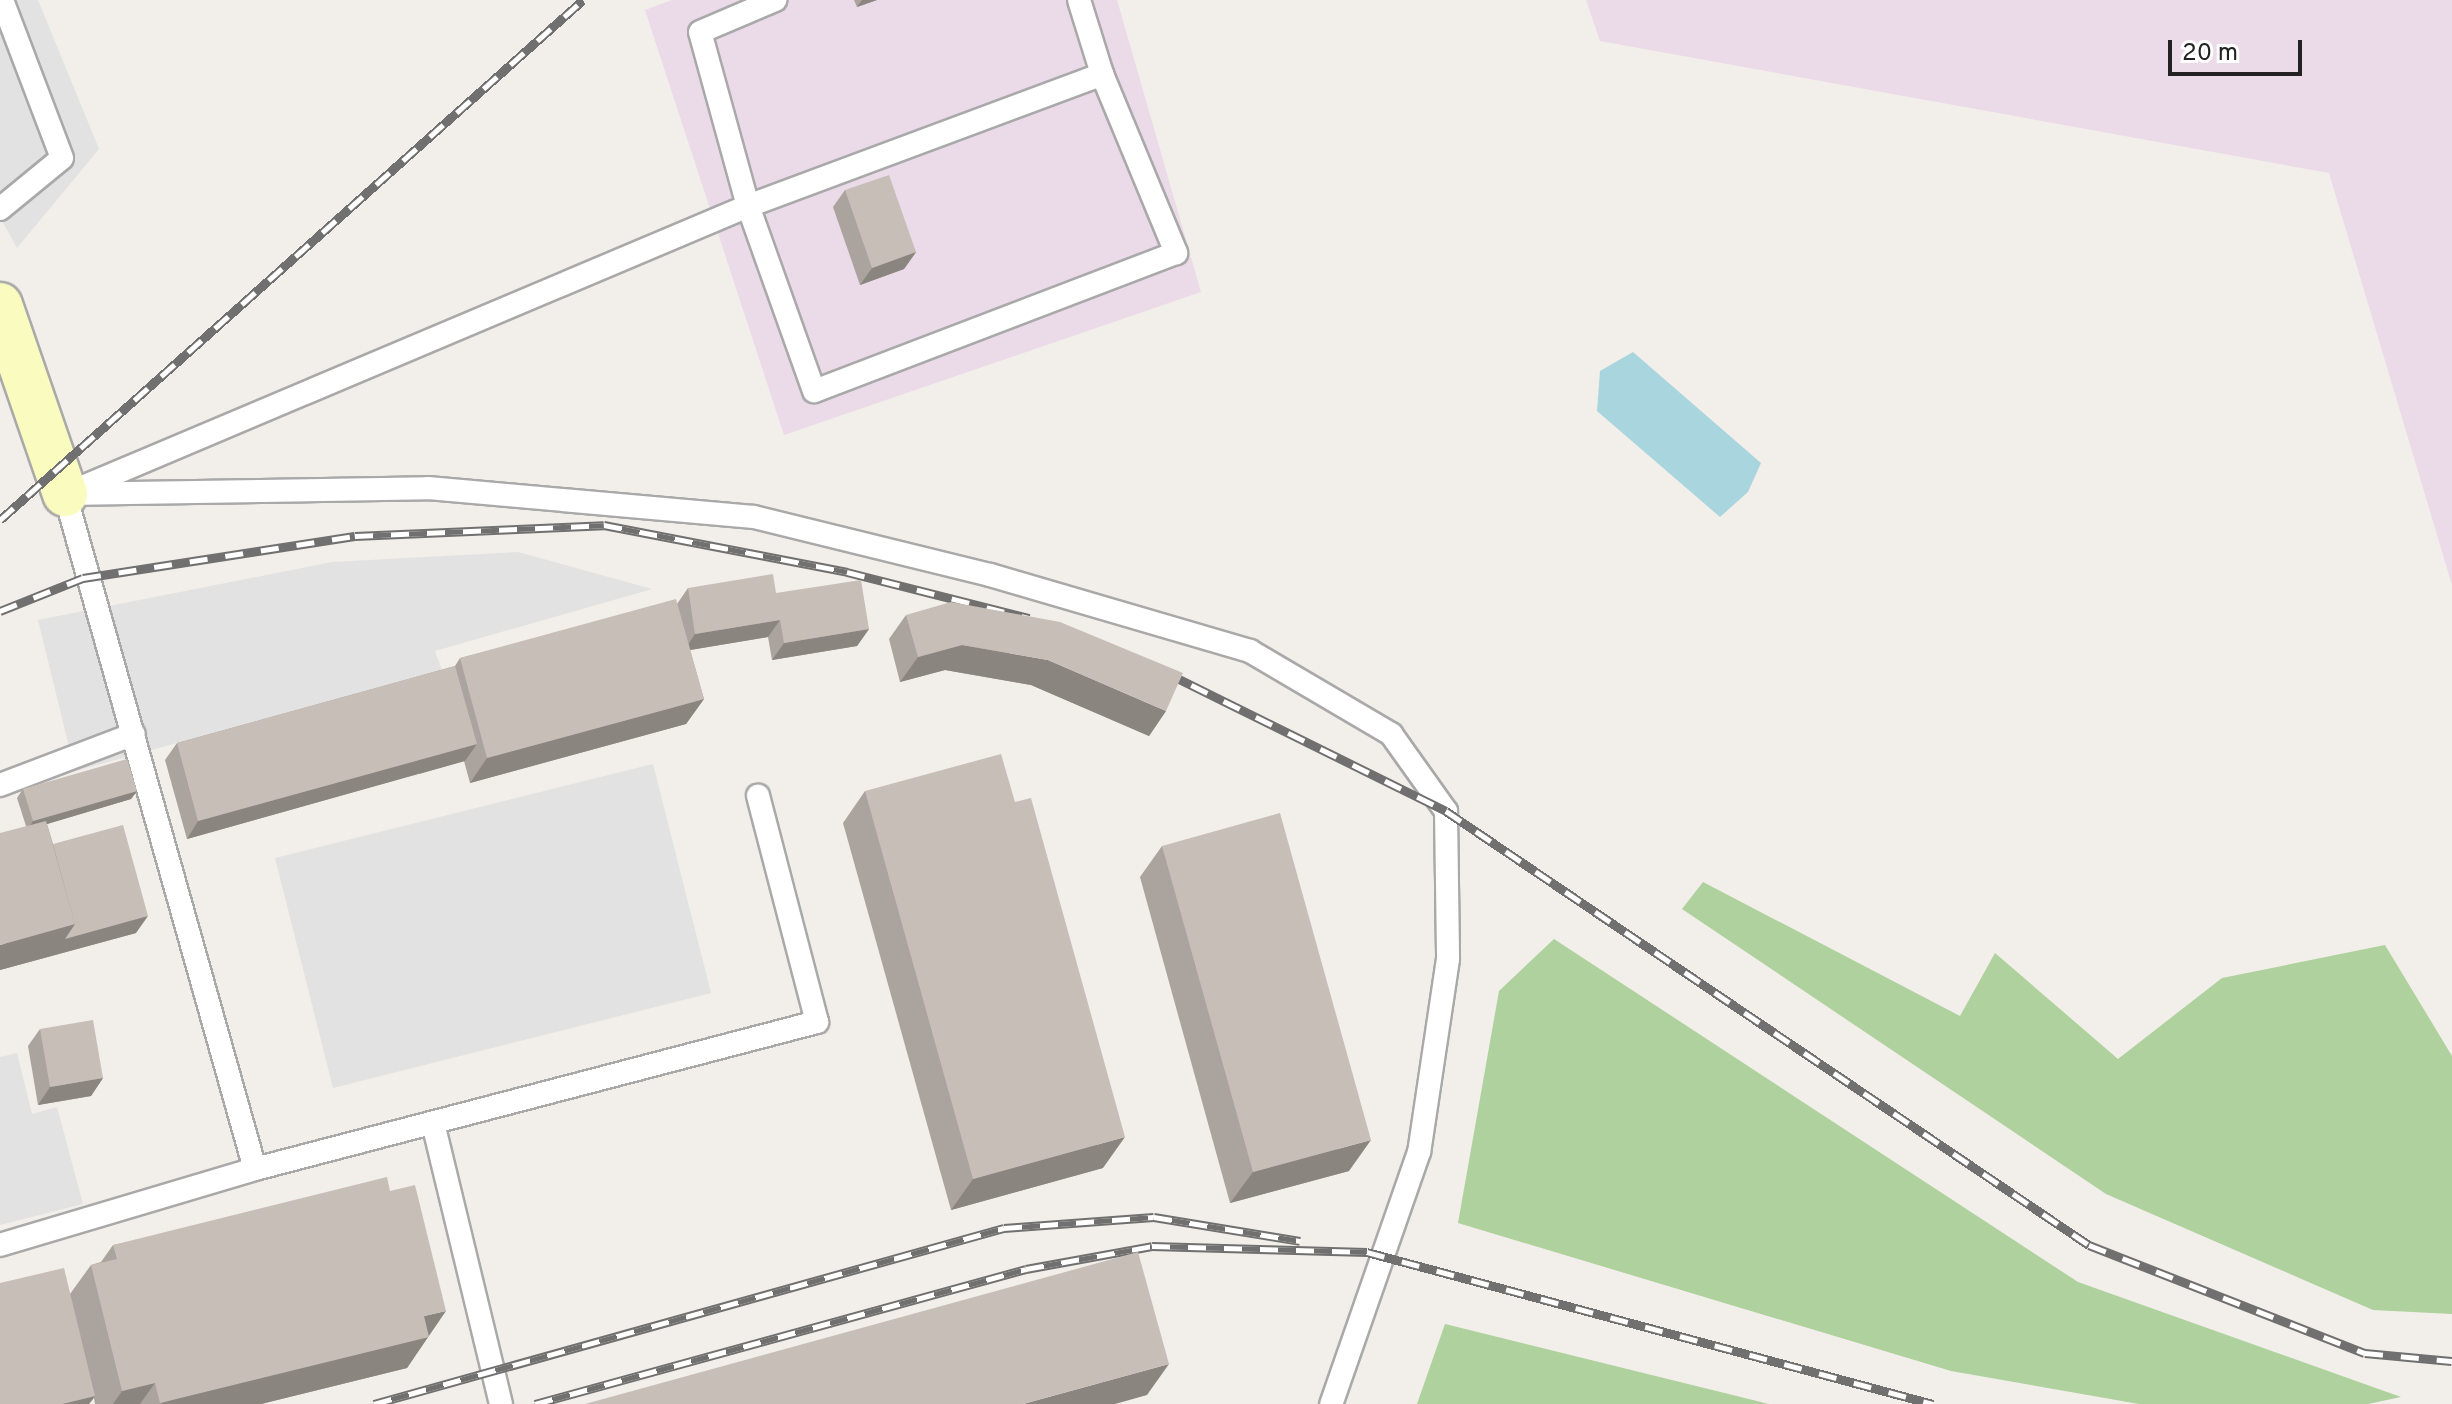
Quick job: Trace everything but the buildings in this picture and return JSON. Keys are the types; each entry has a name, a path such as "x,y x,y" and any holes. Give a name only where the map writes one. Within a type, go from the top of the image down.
{"street":[{"path":"0,305 65,494"}],"lane":[{"path":"0,209 62,158 2,0"},
{"path":"775,0 700,32 748,206 814,391 1176,253 1102,74 1079,0"},
{"path":"65,494 748,206 1102,74"},
{"path":"65,494 428,488 754,517 990,575 1250,651 1391,734 1446,811 1448,959 1419,1152 1331,1404"},
{"path":"65,494 83,578 98,603 255,1169"},
{"path":"0,785 134,734"},
{"path":"0,1245 255,1169 817,1022 758,796"},
{"path":"433,1123 501,1404"}],"shaded area":[{"path":"0,0 38,0 99,149 17,248 0,217"},
{"path":"672,0 1117,0 1201,292 784,435 645,10"},
{"path":"1586,0 2452,0 2452,585 2329,173 1600,41"},
{"path":"518,552 652,589 435,651 442,670 75,771 38,620 332,562"},
{"path":"653,764 711,993 333,1088 275,858"},
{"path":"17,1053 32,1114 57,1107 83,1204 0,1225 0,1057"}],"green space":[{"path":"1703,882 1960,1016 1995,953 2118,1059 2222,978 2385,945 2452,1056 2452,1314 2373,1310 2106,1194 1682,909"},
{"path":"1554,939 2078,1282 2401,1397 2368,1404 2139,1404 1951,1371 1458,1223 1499,991"},
{"path":"1445,1324 1769,1404 1417,1404"}],"water":[{"path":"1633,352 1761,463 1748,492 1720,517 1597,411 1600,371"}],"railway":[{"path":"0,520 583,0"},
{"path":"0,611 83,578 355,536 604,525 847,572 1029,618"},
{"path":"1159,669 1446,811 2089,1245 2365,1353 2452,1361"},
{"path":"374,1404 1004,1228 1154,1217 1300,1241"},
{"path":"535,1404 1026,1269 1152,1246 1367,1252 1933,1404"}]}
